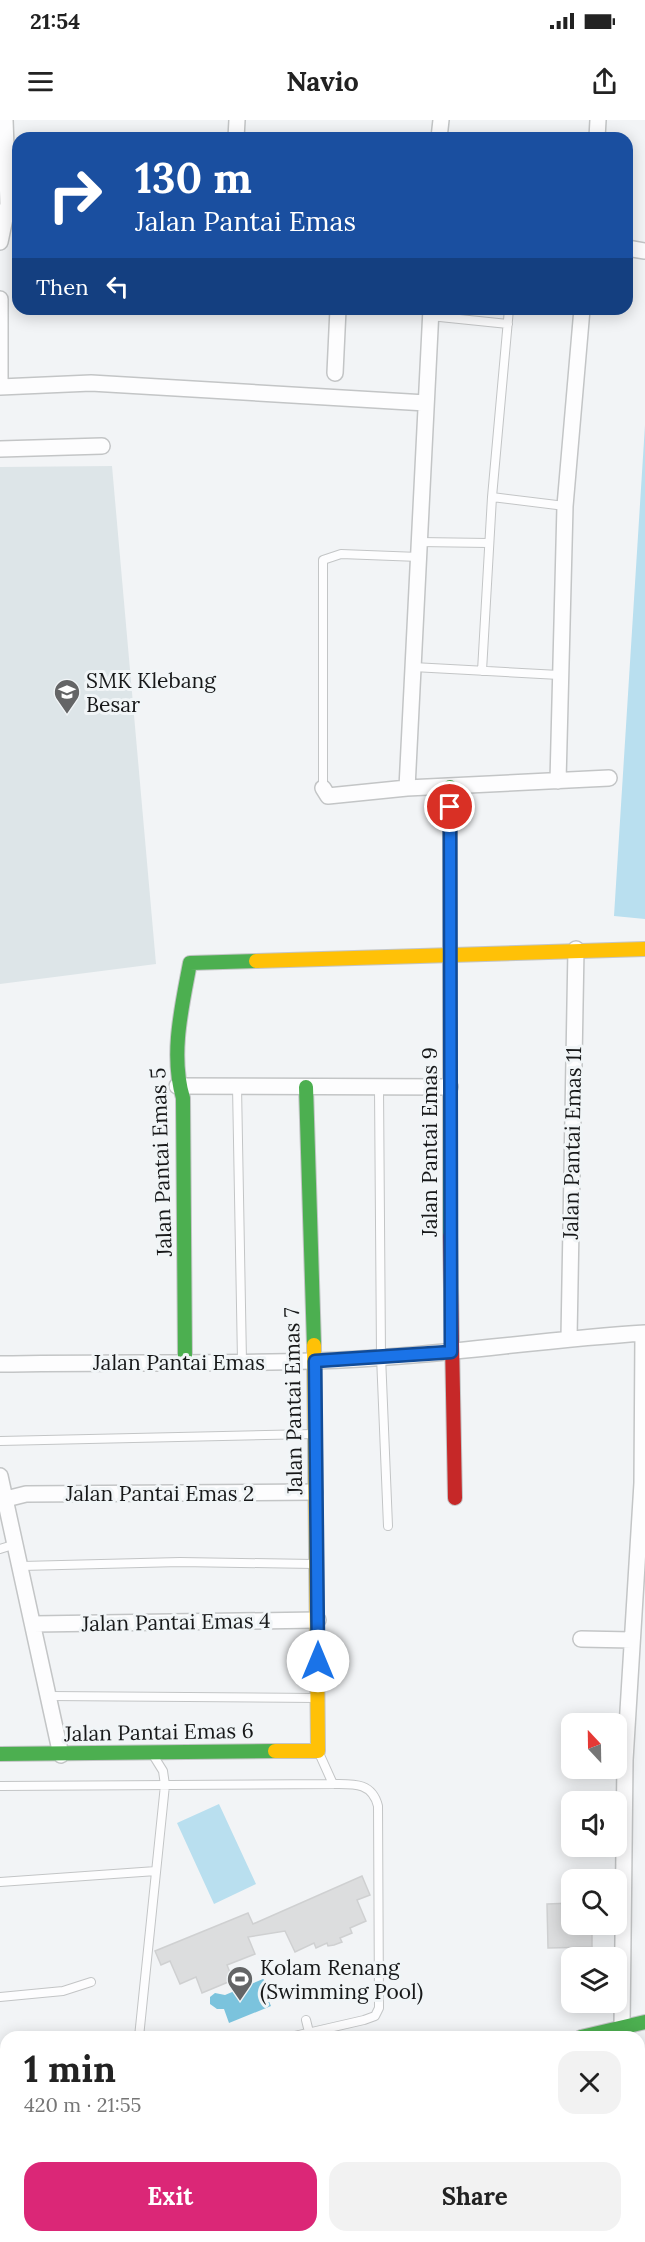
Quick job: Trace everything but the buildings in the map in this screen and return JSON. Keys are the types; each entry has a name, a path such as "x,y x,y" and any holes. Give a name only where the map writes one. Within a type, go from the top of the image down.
{"main road":[{"name":"Jalan Pantai Emas 9","path":"450,787 451,1352 455,1498"},
{"path":"450,954 645,949"},
{"name":"Jalan Pantai Emas 5","path":"185,1361 183,1098 177,1086 182,1010 190,963 450,954"},
{"name":"Jalan Pantai Emas 7","path":"306,1087 315,1361 318,1751"},
{"name":"Jalan Pantai Emas 6","path":"0,1754 318,1751"},
{"path":"606,2031 645,2022"}],"street":[{"path":"0,242 8,204 5,120"},
{"path":"0,299 0,381"},
{"path":"335,373 338,315"},
{"path":"407,788 430,315"},
{"path":"558,781 565,506 581,315"},
{"path":"0,387 91,383 426,403"},
{"path":"0,448 102,446"},
{"path":"323,788 328,796 407,788 609,778"},
{"name":"Jalan Pantai Emas 11","path":"569,1338 576,949"},
{"path":"177,1086 450,1087"},
{"path":"622,2027 624,1772 636,1633 643,1483 644,1334"},
{"name":"Jalan Pantai Emas","path":"0,1364 315,1361 451,1352 569,1338 644,1334"},
{"path":"0,1476 22,1566 61,1755"},
{"name":"Jalan Pantai Emas 2","path":"6,1499 26,1494 315,1492"},
{"name":"Jalan Pantai Emas 4","path":"34,1624 318,1620"},
{"path":"581,1639 636,1633"}],"lane":[{"path":"449,315 507,324"},
{"path":"482,671 492,497 508,315"},
{"path":"492,497 565,506"},
{"path":"323,788 323,560 341,554 489,543"},
{"path":"413,667 559,675"},
{"path":"237,1086 242,1361"},
{"path":"379,1088 381,1356 388,1526"},
{"path":"0,1441 315,1434"},
{"path":"0,1549 17,1544"},
{"path":"22,1566 180,1562 317,1564"},
{"path":"49,1696 318,1698"},
{"path":"318,1751 333,1784"},
{"path":"139,2031 165,1785 163,1771 152,1754"},
{"path":"0,1786 363,1785 376,1796 378,1806 379,2008 375,2016 324,2031"},
{"path":"0,1882 156,1871"},
{"path":"0,1997 63,1991 91,1982"},
{"path":"306,2020 308,2031"}],"shaded area":[{"path":"645,425 645,919 614,916"},
{"name":"SMK Klebang Besar","path":"112,466 156,964 0,984 0,467"},
{"path":"219,1804 256,1884 214,1904 177,1823"}],"water":[{"name":"Kolam Renang (Swimming Pool)","path":"263,1979 270,1984 268,1999 271,2006 229,2023 224,2009 217,2009 210,2004 210,1997 215,1993 225,1995"}],"traffic: fast":[{"path":"450,787 450,1236"},
{"path":"185,1361 183,1098 177,1065 184,996 190,963 256,961"},
{"path":"306,1087 314,1345"},
{"path":"0,1754 275,1751"},
{"path":"607,2031 645,2022"}],"traffic: slow":[{"path":"256,961 645,949"},
{"path":"275,1751 318,1751 314,1345"}],"traffic: jam":[{"path":"450,1236 455,1498"}],"place":[{"name":"SMK Klebang Besar","path":"67,715"},
{"name":"Kolam Renang (Swimming Pool)","path":"240,2002"}],"route":[{"path":"318,1661 315,1361 451,1352 450,807"}]}
